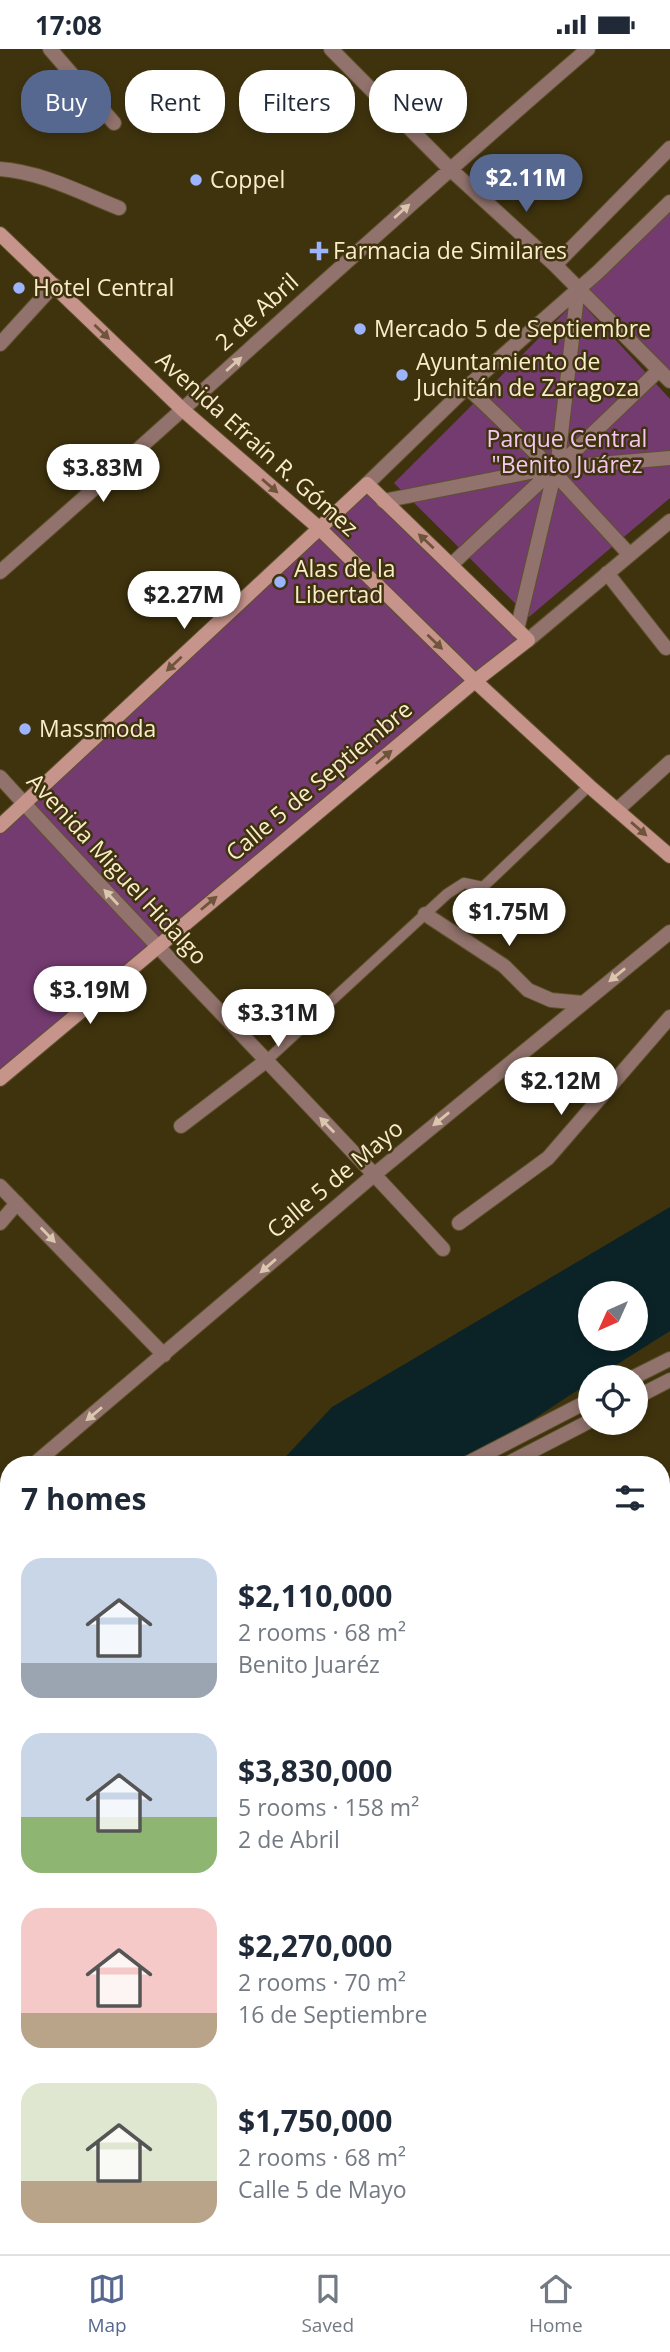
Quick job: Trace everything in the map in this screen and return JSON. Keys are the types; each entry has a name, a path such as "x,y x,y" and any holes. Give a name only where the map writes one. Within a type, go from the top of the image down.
{"street":[{"path":"50,49 114,123"},
{"path":"331,49 449,168 578,287 670,381"},
{"name":"2 de Abril","path":"2,567 183,410 449,168 587,49"},
{"path":"555,265 670,148"},
{"path":"0,169 51,179 61,186 119,208"},
{"path":"0,826 367,484 467,387 597,272 670,202"},
{"name":"Avenida Efraín R. Gómez","path":"0,234 183,410 319,529 475,681 670,856"},
{"path":"0,344 54,285"},
{"path":"522,635 553,470 578,287"},
{"path":"451,565 659,370"},
{"path":"467,387 553,470 629,554"},
{"path":"383,501 553,470 670,458"},
{"path":"367,484 522,635"},
{"name":"Calle 5 de Septiembre","path":"0,1079 475,681 522,635 607,573 670,521"},
{"path":"607,573 666,648"},
{"path":"617,810 670,762"},
{"name":"Avenida Miguel Hidalgo","path":"0,777 443,1249"},
{"path":"425,914 504,966 528,990 551,1000 583,1003"},
{"name":"Calle 5 de Mayo","path":"44,1456 375,1174 670,932"},
{"path":"458,1223 548,1158 670,1017"},
{"path":"181,1126 266,1061"},
{"path":"0,1185 164,1355"},
{"path":"0,1223 17,1203"},
{"path":"648,1370 670,1359"},
{"path":"648,1391 670,1380"},
{"path":"481,1456 578,1406"},
{"path":"522,1456 578,1427"}],"lane":[{"path":"266,1061 447,894 464,883 483,887 589,786"}],"green space":[{"path":"670,200 670,381 578,287"},
{"name":"Parque Central \"Benito Juárez","path":"578,299 670,399 670,498 529,617 394,483"},
{"path":"367,484 528,640 0,1079 0,826"}],"water":[{"path":"670,1207 670,1331 648,1345 648,1281 578,1281 578,1351 638,1351 616,1365 578,1365 578,1390 478,1456 286,1456 332,1407"}],"place":[{"name":"Coppel","path":"196,180"},
{"name":"Farmacia de Similares","path":"319,251"},
{"name":"Hotel Central","path":"19,288"},
{"name":"Mercado 5 de Septiembre","path":"360,329"},
{"name":"Ayuntamiento de Juchitán de Zaragoza","path":"402,375"},
{"name":"Alas de la Libertad","path":"280,582"},
{"name":"Massmoda","path":"25,729"}]}
